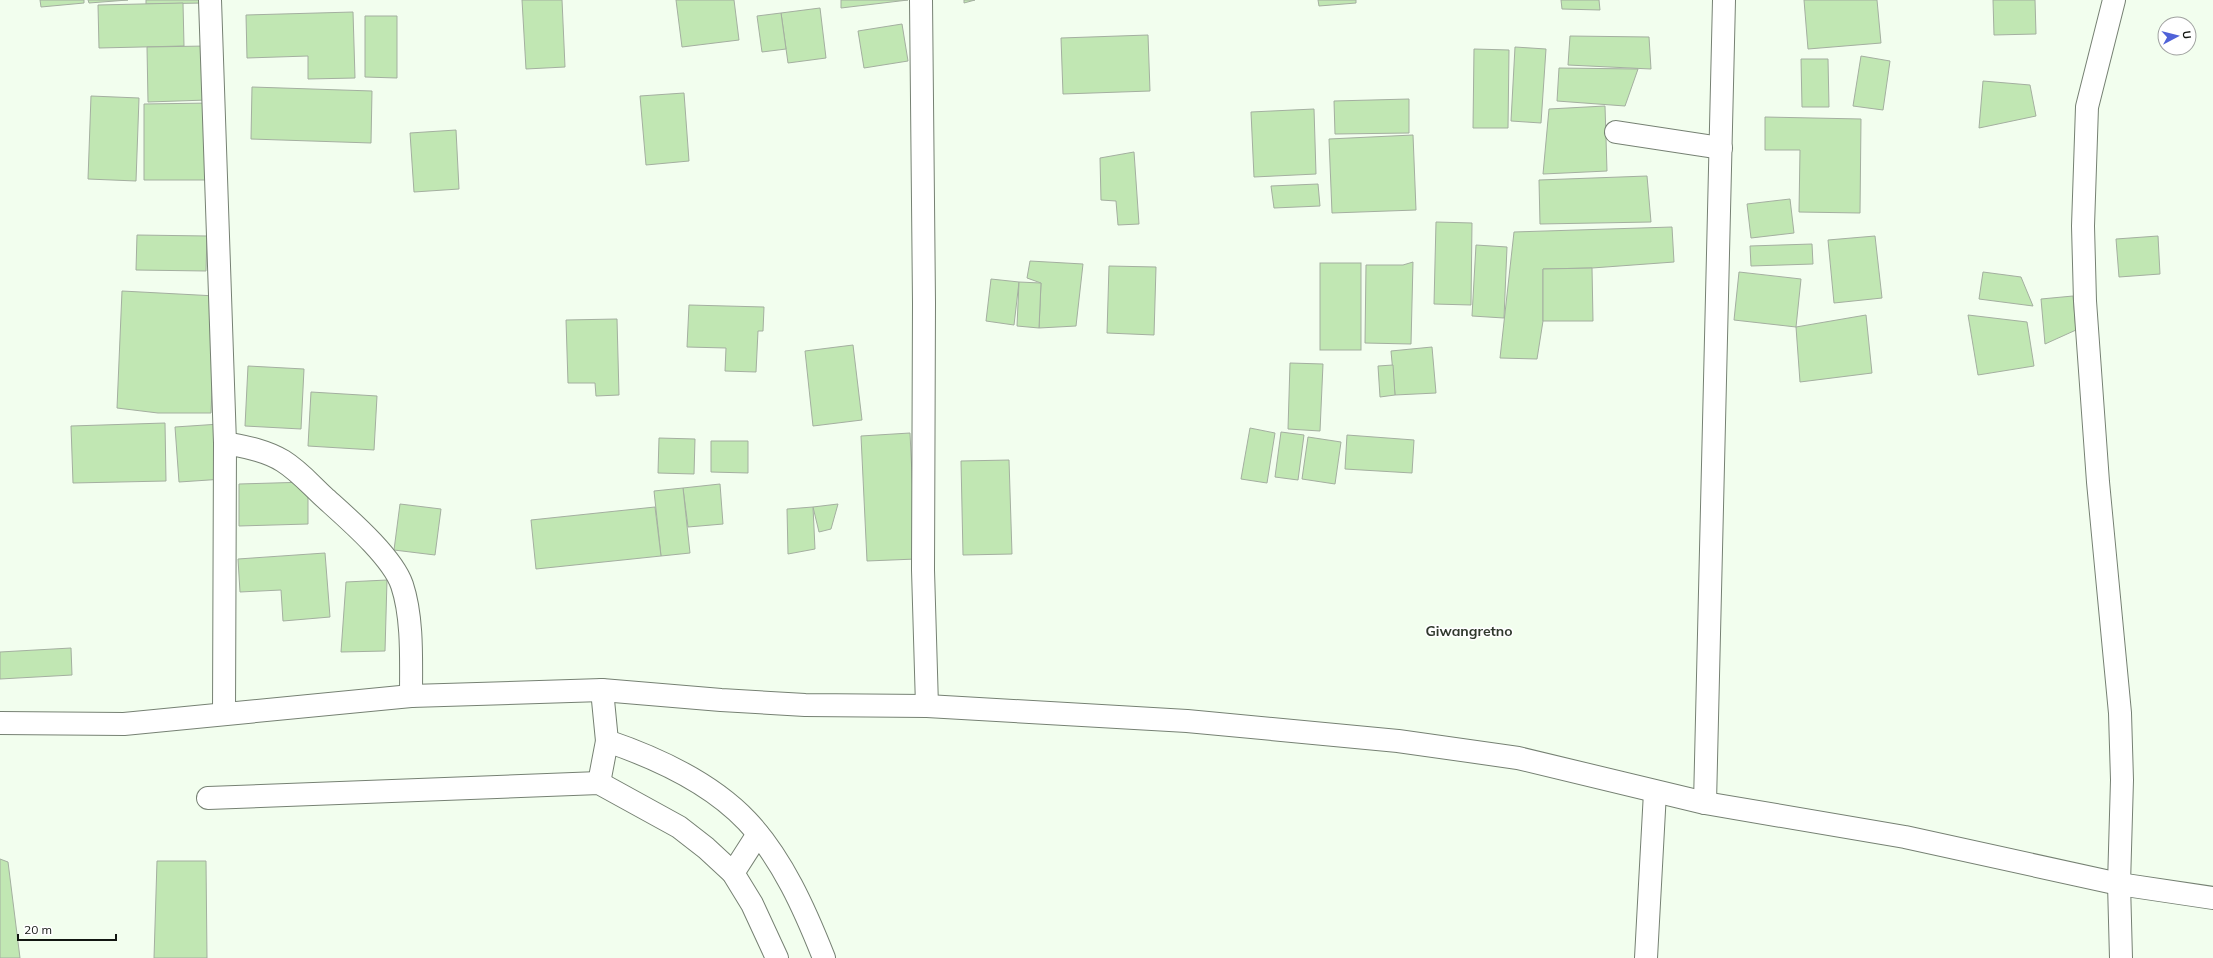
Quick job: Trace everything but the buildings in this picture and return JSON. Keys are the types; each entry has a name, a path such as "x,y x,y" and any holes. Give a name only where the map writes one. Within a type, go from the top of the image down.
{"street":[{"path":"210,0 225,443 224,714"},
{"path":"921,0 924,303 923,570 927,706"},
{"path":"1705,803 1724,0"},
{"path":"2114,0 2088,107 2083,226 2086,301 2098,482 2120,713 2122,780 2119,884 2121,958"},
{"path":"1616,132 1721,148"},
{"path":"225,443 267,452 303,475 365,536 393,568 402,585 408,622 411,650 411,696"},
{"path":"599,783 607,741 602,690"},
{"path":"0,723 124,724 411,696 602,690 721,700 805,705 927,706 1187,721 1398,741 1518,758 1705,803 1905,837 2119,884 2213,898"},
{"path":"607,741 643,754 690,778 745,819 758,834 784,875 807,916 824,958"},
{"path":"208,798 599,783 626,796 679,827 706,848 733,873 752,904 777,958"},
{"path":"1646,958 1655,792"},
{"path":"733,873 758,834"}],"district":[{"name":"Giwangretno","path":"1469,631"}]}
